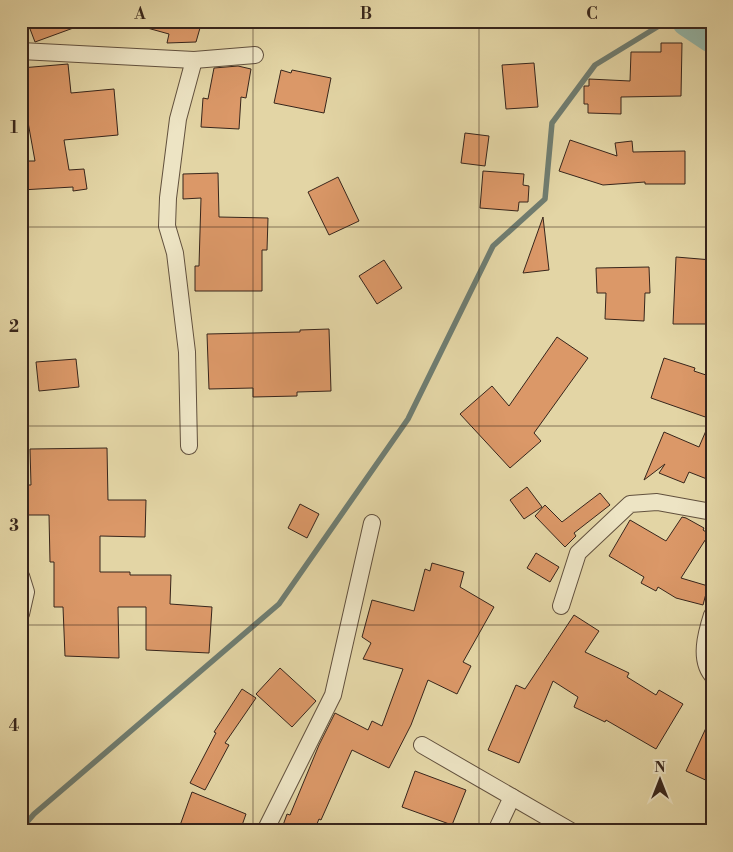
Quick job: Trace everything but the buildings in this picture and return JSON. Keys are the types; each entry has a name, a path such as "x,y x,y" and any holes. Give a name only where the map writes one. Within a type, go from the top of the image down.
{"street":[{"path":"21,51 194,60 255,55"},
{"path":"189,446 187,352 175,253 167,226 168,198 178,119 194,60"},
{"path":"561,606 578,553 630,504 657,502 712,512"},
{"path":"265,831 333,695 372,523"},
{"path":"21,576 26,592 21,614"},
{"path":"712,615 706,637 706,667 712,675"},
{"path":"422,745 571,831"},
{"path":"496,831 512,797"}],"waterway":[{"path":"21,829 34,814 279,604 408,419 493,246 545,199 552,123 595,65 667,21"},
{"path":"688,21 712,37"}]}
